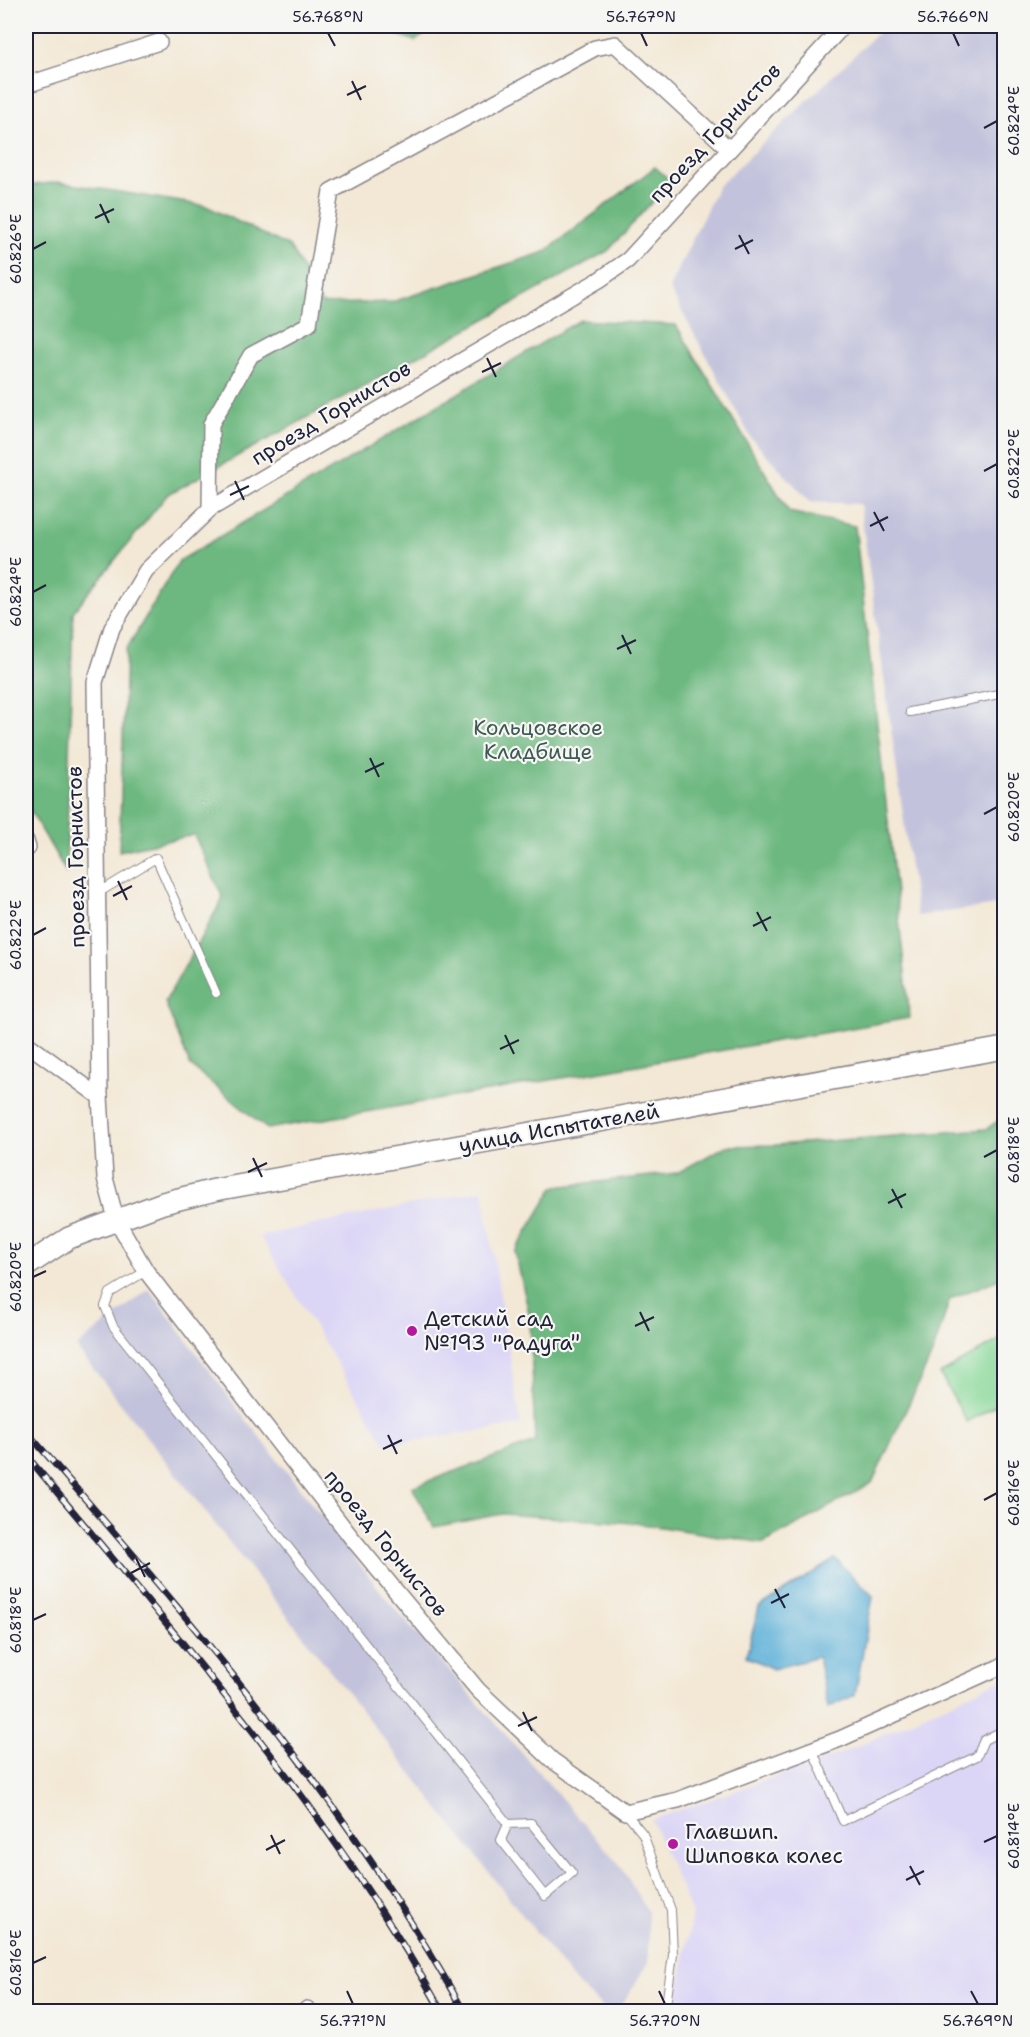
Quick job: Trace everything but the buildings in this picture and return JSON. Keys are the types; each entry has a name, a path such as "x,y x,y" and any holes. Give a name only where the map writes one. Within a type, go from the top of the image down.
{"main road":[{"name":"улица Испытателей","path":"26,1266 69,1238 163,1203 215,1190 1005,1048"}],"street":[{"name":"проезд Горнистов","path":"624,1812 552,1760 478,1690 351,1537 146,1271 116,1220 105,1178 100,1097 95,682 112,628 146,571 210,508 599,280 628,260 843,26"},
{"path":"26,85 159,42"},
{"path":"210,508 211,424 251,355 309,324 331,191 595,48 615,44 729,149"},
{"path":"26,1043 100,1097"},
{"path":"624,1812 678,1800 840,1739 1005,1665"}],"lane":[{"path":"910,712 1005,693"},
{"path":"98,893 156,858 216,993"},
{"path":"146,1271 110,1293 105,1306 113,1326 508,1824"},
{"path":"812,1749 843,1821 977,1756 984,1740 1005,1730"},
{"path":"624,1812 643,1834 671,1910 673,1954 664,2012"},
{"path":"531,1823 572,1873 545,1896 501,1840 508,1824 531,1823"}],"shaded area":[{"path":"885,26 1004,26 1004,904 917,916 860,504 810,502 751,438 669,288 718,186"},
{"name":"Детский сад №193 \"Радуга\"","path":"483,1190 521,1425 386,1445 260,1236"},
{"path":"149,1289 240,1412 389,1602 620,1865 648,1912 648,1962 623,2004 606,2011 575,1982 76,1347"},
{"path":"1004,1678 1004,2011 675,2011 692,1913 651,1820 840,1754"}],"green space":[{"path":"372,26 437,26 415,41"},
{"path":"655,167 671,181 608,251 167,495 73,612 66,872 26,803 26,186 58,182 206,206 290,247 322,304 392,302 545,252"},
{"name":"Кольцовское Кладбище","path":"580,320 676,325 789,512 855,526 910,1018 267,1129 190,1065 165,1002 223,898 194,835 119,851 126,650 179,561"},
{"path":"1004,1117 1004,1277 950,1299 933,1352 872,1483 764,1543 635,1523 502,1514 434,1527 412,1487 535,1442 530,1318 515,1252 554,1187 677,1173 726,1146 776,1145 986,1129"},
{"path":"1004,1337 1004,1401 967,1422 940,1374"}],"water":[{"path":"835,1559 873,1596 855,1695 828,1708 818,1657 773,1669 746,1656 759,1607"}],"railway":[{"path":"26,1431 145,1569 260,1710 368,1857 418,1933 464,2012"},
{"path":"26,1455 247,1723 350,1864 398,1937 442,2012"}],"place":[{"name":"Детский сад №193 \"Радуга\"","path":"412,1331"},
{"name":"Главшип. Шиповка колес","path":"673,1844"}]}
